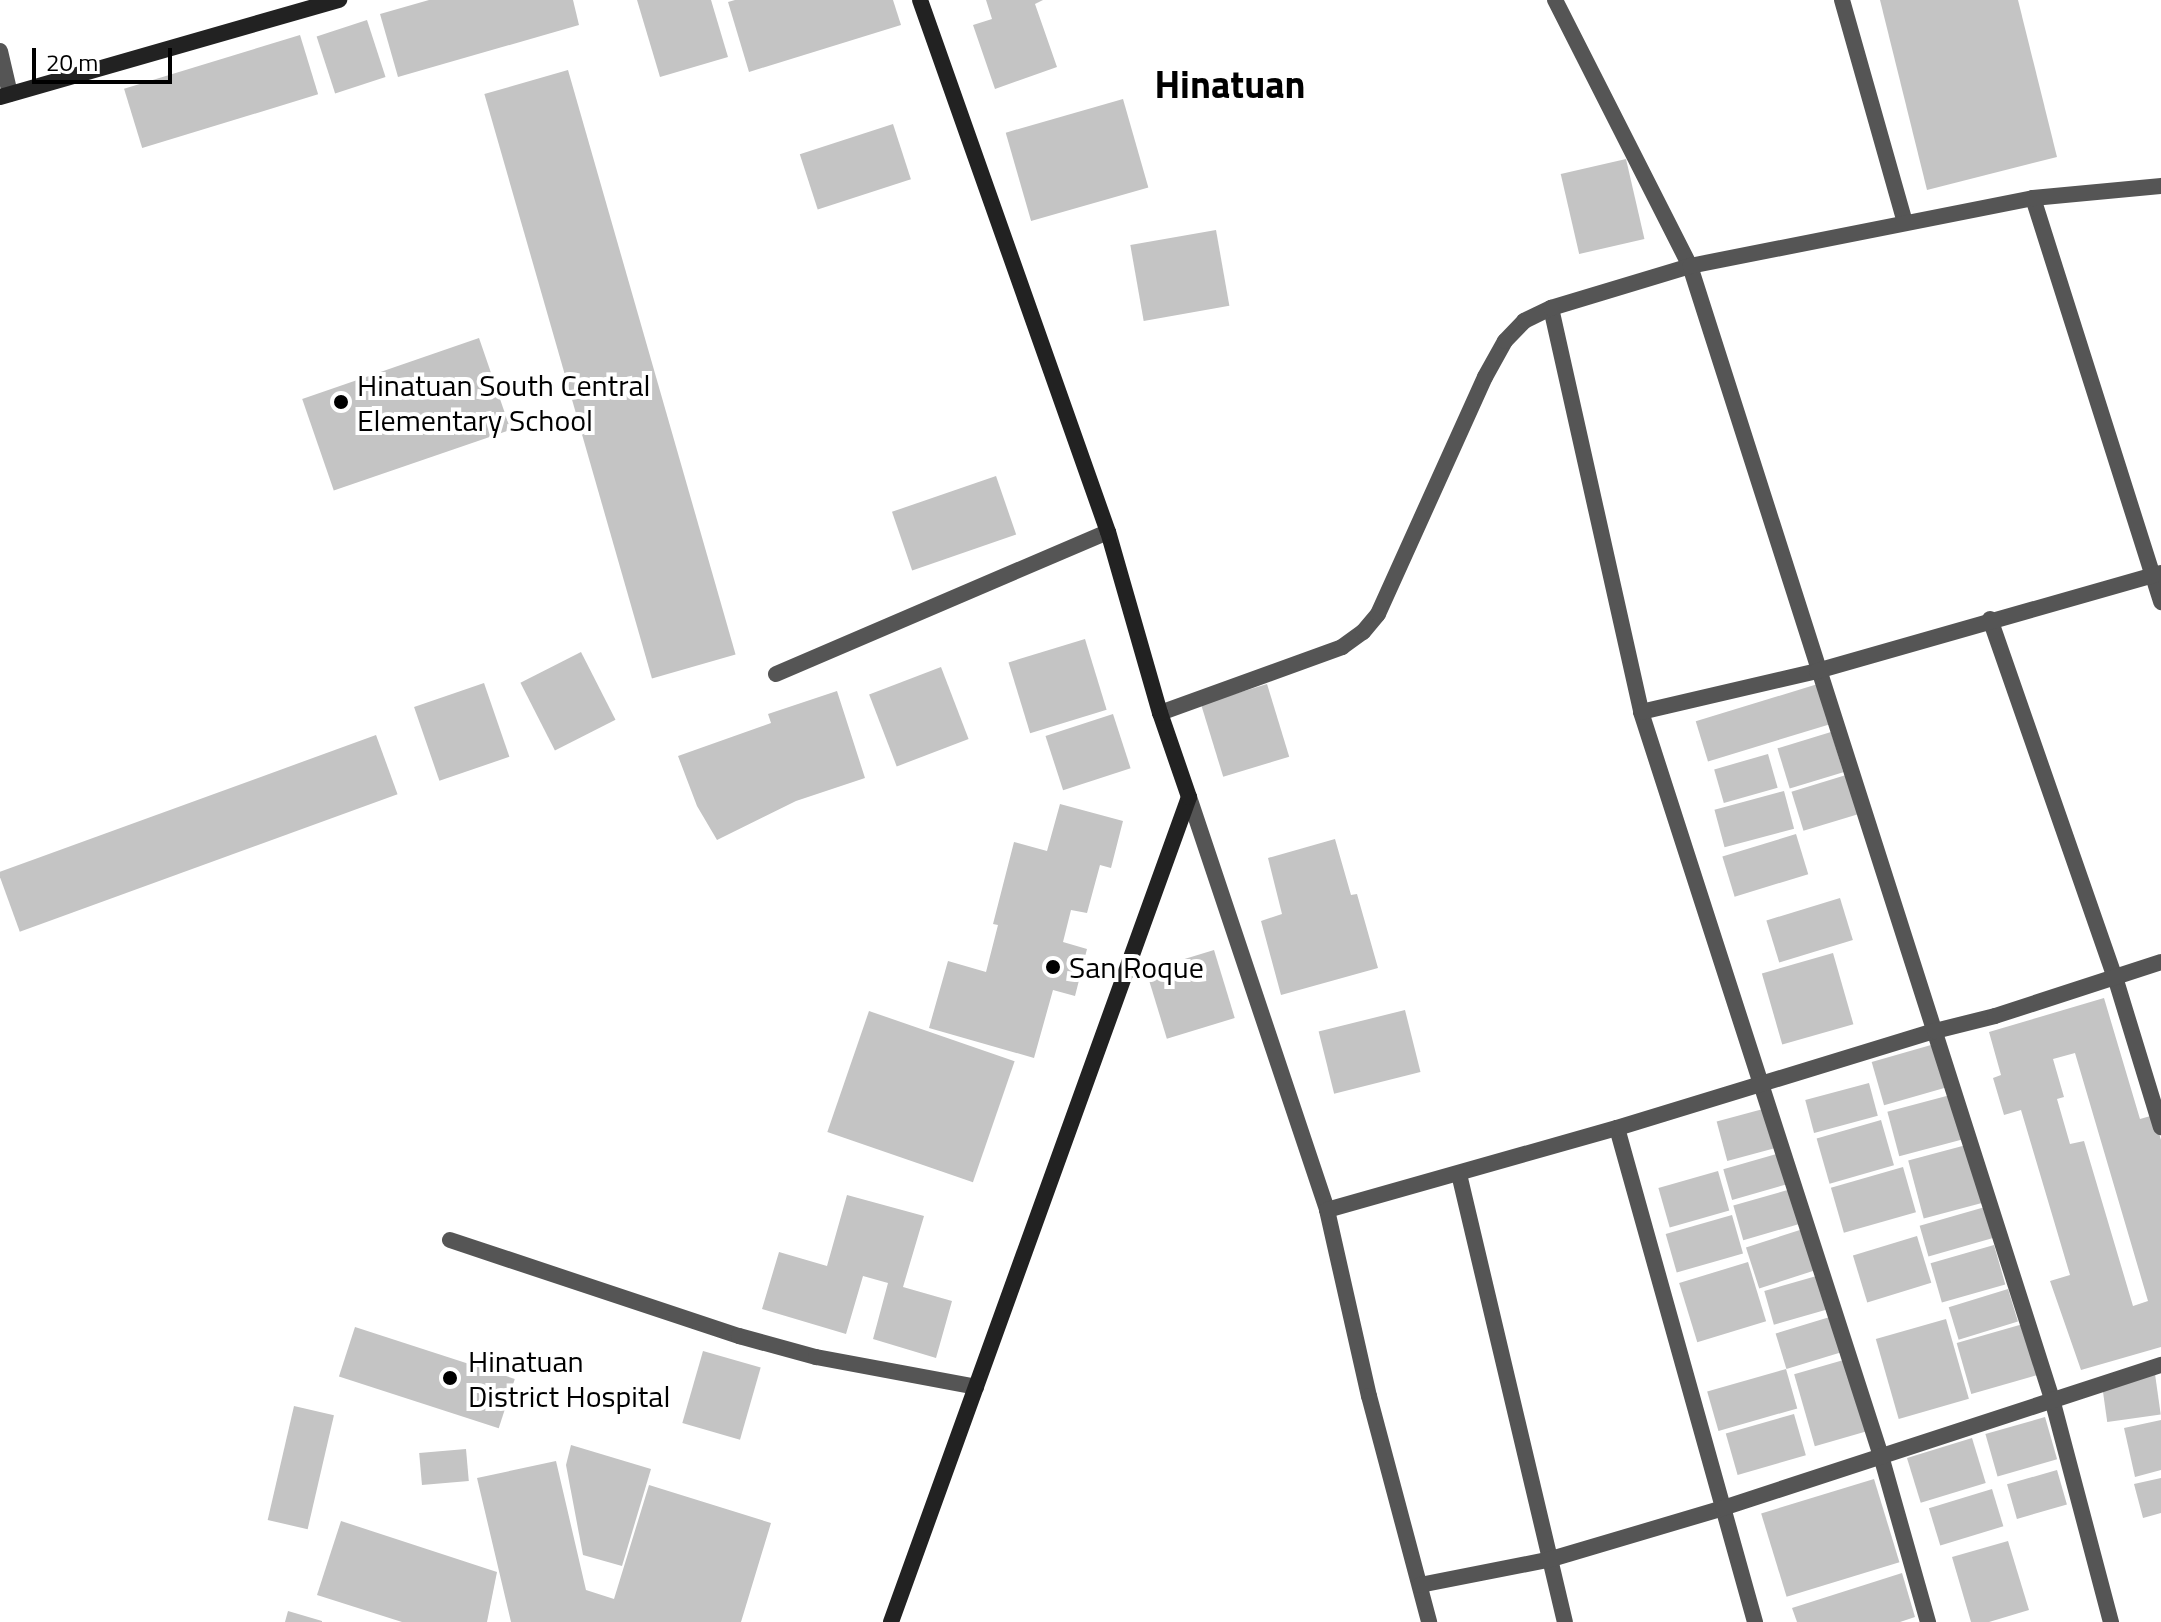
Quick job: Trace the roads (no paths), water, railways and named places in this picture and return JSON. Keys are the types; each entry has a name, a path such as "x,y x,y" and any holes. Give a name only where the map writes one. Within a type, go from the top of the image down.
{"street":[{"path":"0,51 5,95 287,7 339,0"},
{"path":"920,0 1108,532 1160,713 1327,1210 1369,1396 1429,1622"},
{"path":"1555,0 1690,266 2052,1399 2111,1622"},
{"path":"1842,0 1905,222"},
{"path":"1160,713 1329,652 1363,632 1378,614 1485,377 1505,341 1524,321 1551,308 1690,266 2033,198 2161,186"},
{"path":"2033,198 2156,575 2161,602"},
{"path":"1551,308 1641,712 1881,1456 1928,1622"},
{"path":"776,674 1108,532"},
{"path":"1641,712 1817,671 1990,619 2156,575"},
{"path":"1990,619 2115,977 2161,1127"},
{"path":"891,1622 1189,797"},
{"path":"1327,1210 1995,1016 2161,962"},
{"path":"1617,1128 1755,1622"},
{"path":"1459,1174 1565,1622"},
{"path":"450,1240 739,1336 816,1357 976,1387"},
{"path":"1420,1585 1548,1560 1723,1508 2161,1365"}],"place":[{"name":"Hinatuan South Central Elementary School","path":"341,402"},
{"name":"San Roque","path":"1053,967"},
{"name":"Hinatuan District Hospital","path":"450,1378"}],"district":[{"name":"Hinatuan","path":"1230,85"}]}
